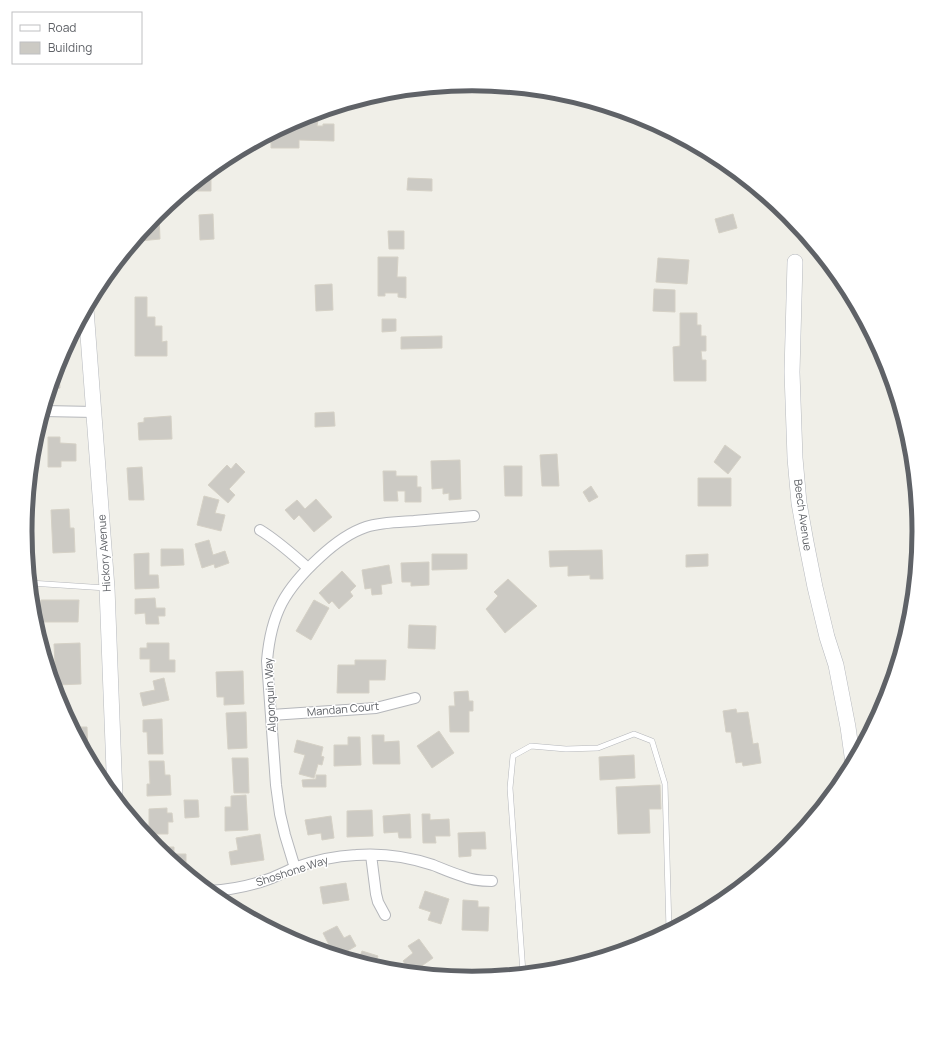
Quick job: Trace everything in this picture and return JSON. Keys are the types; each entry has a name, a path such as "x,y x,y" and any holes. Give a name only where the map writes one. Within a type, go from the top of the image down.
{"street":[{"name":"Beech Avenue","path":"795,262 792,372 795,458 799,503 815,587 827,637 836,665 852,753"},
{"name":"Hickory Avenue","path":"87,319 107,588 115,787"},
{"path":"49,411 94,412"},
{"name":"Algonquin Way","path":"295,868 280,814 276,784 268,662 272,626 287,593 308,568 341,539 366,527 384,523 474,516"},
{"path":"260,530 286,548 308,568"},
{"name":"Mandan Court","path":"271,715 376,708 415,698"},
{"name":"Shoshone Way","path":"219,890 246,886 313,862 334,857 356,855 392,856 413,860 434,865 462,877 480,881 492,881"},
{"path":"371,855 376,894 378,902 385,915"}],"lane":[{"path":"36,584 107,588"},
{"path":"523,968 510,788 513,756 531,746 566,749 598,748 634,734 652,741 665,784 669,925"}],"building":[{"path":"315,120 318,120 317,126 323,126 323,124 334,124 334,141 299,140 299,148 271,148 271,142 267,142"},
{"path":"211,177 211,191 196,191 196,189"},
{"path":"408,178 432,179 432,191 407,190"},
{"path":"213,214 214,239 200,240 199,215"},
{"path":"733,214 737,228 719,233 715,219"},
{"path":"159,222 160,239 141,241"},
{"path":"388,231 404,231 404,249 389,249"},
{"path":"378,257 398,257 397,277 406,277 406,298 398,297 398,293 385,293 385,296 378,296"},
{"path":"658,258 689,260 687,284 656,282"},
{"path":"332,284 333,310 316,311 315,285"},
{"path":"654,289 675,290 675,312 653,311"},
{"path":"135,297 147,297 147,317 155,317 155,326 162,326 162,342 167,341 167,356 135,356"},
{"path":"680,313 697,313 697,325 701,325 701,336 706,336 706,351 701,351 702,360 706,360 706,381 674,381 673,347 680,346"},
{"path":"382,319 396,319 396,331 382,332"},
{"path":"442,336 442,348 401,349 401,337"},
{"path":"59,378 60,388 56,388"},
{"path":"334,412 335,426 315,427 315,413"},
{"path":"171,416 172,439 139,440 138,423 144,422 144,418"},
{"path":"48,437 60,437 60,443 76,444 76,461 61,461 61,467 48,467"},
{"path":"725,445 741,457 728,474 714,462"},
{"path":"557,454 559,486 542,486 540,455"},
{"path":"460,460 461,499 449,500 449,493 443,494 443,488 432,489 431,461"},
{"path":"236,463 245,472 229,489 235,495 228,503 208,485 227,465 231,469"},
{"path":"504,466 522,466 522,496 505,496"},
{"path":"142,467 144,500 129,500 127,468"},
{"path":"383,471 396,471 396,476 417,476 417,487 421,487 421,502 405,502 405,491 397,491 398,501 384,501"},
{"path":"698,478 731,478 731,506 698,506"},
{"path":"591,486 598,497 589,502 583,492"},
{"path":"204,496 219,500 215,513 225,515 221,531 197,525"},
{"path":"316,499 332,517 314,532 299,515 294,520 285,510 297,500 305,509"},
{"path":"69,509 70,528 74,528 75,552 53,553 51,510"},
{"path":"209,540 213,555 225,551 229,563 215,568 214,564 202,568 195,544"},
{"path":"161,549 183,549 184,565 161,566"},
{"path":"602,550 603,579 590,579 590,575 568,576 568,566 550,567 549,551"},
{"path":"149,553 149,575 158,575 159,588 135,589 134,554"},
{"path":"432,554 467,554 467,569 432,570"},
{"path":"708,554 708,566 686,567 686,555"},
{"path":"429,562 429,585 411,586 411,582 402,582 401,563"},
{"path":"389,565 392,583 381,585 382,594 372,595 371,588 365,589 362,570"},
{"path":"342,571 356,586 350,592 353,596 339,609 332,601 329,604 319,593"},
{"path":"508,579 537,606 505,633 486,609 498,596 494,592"},
{"path":"155,598 156,608 165,608 165,616 158,616 159,624 146,624 145,613 135,614 135,599"},
{"path":"41,600 79,600 78,622 41,622"},
{"path":"314,600 329,608 311,640 296,631"},
{"path":"409,625 436,626 435,649 408,648"},
{"path":"80,643 81,684 60,685 55,673 54,644"},
{"path":"147,643 169,643 169,660 175,660 175,672 150,672 150,659 140,659 140,648 147,648"},
{"path":"355,660 386,660 385,680 369,680 369,693 337,693 338,665 355,665"},
{"path":"243,671 244,704 224,705 224,697 217,697 216,672"},
{"path":"164,678 169,700 143,706 140,693 155,690 153,681"},
{"path":"468,691 469,701 473,701 473,711 469,711 469,732 450,732 449,706 455,706 454,692"},
{"path":"736,709 737,713 748,712 753,744 758,743 761,763 743,766 742,762 736,763 731,732 726,732 723,711"},
{"path":"246,712 247,748 228,749 226,713"},
{"path":"162,719 163,754 148,754 147,732 143,732 143,720"},
{"path":"78,727 87,727 88,745"},
{"path":"439,731 454,753 432,768 417,746"},
{"path":"372,735 384,735 384,742 399,741 400,764 373,764"},
{"path":"348,737 360,737 361,765 334,766 334,745 348,745"},
{"path":"297,740 323,747 321,756 324,757 322,765 318,764 314,778 299,774 305,755 294,752"},
{"path":"634,755 635,778 600,780 599,757"},
{"path":"232,758 248,758 249,793 234,793"},
{"path":"149,761 164,761 165,775 170,775 171,795 147,796 147,784 150,784"},
{"path":"316,775 326,775 326,787 303,787 302,780 316,779"},
{"path":"660,785 661,809 649,809 650,833 618,834 616,787"},
{"path":"246,795 248,830 225,831 225,807 231,807 231,796"},
{"path":"184,800 198,800 199,817 185,818"},
{"path":"167,808 167,813 172,813 173,822 168,822 168,834 153,834 149,829 149,809"},
{"path":"372,810 373,836 347,837 347,811"},
{"path":"410,814 411,838 399,838 398,832 384,833 383,816"},
{"path":"422,814 430,814 430,820 449,819 450,836 435,836 436,843 423,843"},
{"path":"331,816 334,838 322,840 321,833 308,835 305,820"},
{"path":"485,832 486,849 471,849 471,856 459,857 458,833"},
{"path":"260,834 264,860 231,865 229,852 238,850 236,838"},
{"path":"166,847 174,847 174,854 186,854 186,865"},
{"path":"346,883 349,900 323,904 320,887"},
{"path":"425,891 449,899 441,924 428,920 431,912 419,908"},
{"path":"463,900 478,901 478,907 489,907 488,931 462,930"},
{"path":"337,926 344,938 350,935 356,946 345,952 327,946 329,945 323,933"},
{"path":"419,939 433,958 419,967 407,966 403,961 413,953 408,946"},
{"path":"362,951 378,956 376,961 360,956"}]}
